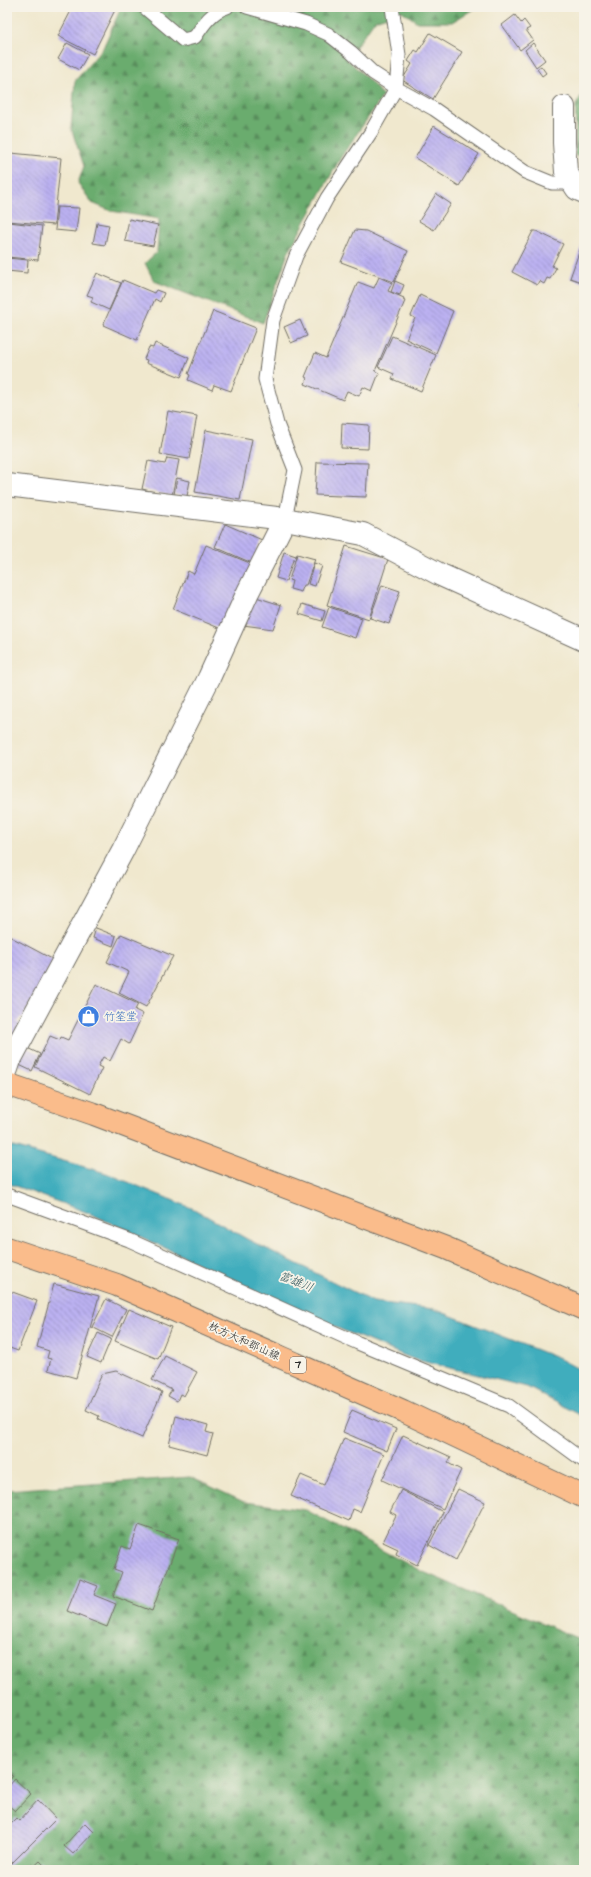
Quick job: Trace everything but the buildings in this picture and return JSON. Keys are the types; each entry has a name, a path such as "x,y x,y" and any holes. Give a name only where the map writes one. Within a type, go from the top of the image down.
{"main road":[{"path":"7,1084 101,1117 446,1248 584,1309"},
{"name":"枚方大和郡山線","path":"7,1248 117,1284 403,1411 584,1497"}],"street":[{"path":"564,107 566,172 578,187"},
{"path":"7,485 285,519 363,534 440,576 584,640"},
{"path":"7,1069 14,1053 127,842 209,678 248,592 285,519"}],"lane":[{"path":"144,7 183,40 195,37 205,23 220,9 227,7"},
{"path":"247,7 306,24 328,34 351,52 373,73 396,88 434,109 525,172 552,183 578,187"},
{"path":"285,519 295,470 277,424 265,379 273,320 296,256 323,205 371,132 396,88 399,55 392,7"},
{"path":"7,1195 129,1240 358,1343 509,1406 584,1461"}],"green space":[{"path":"119,7 477,7 452,22 417,22 402,11 375,20 347,59 383,96 341,157 288,253 263,323 154,281 145,263 157,252 159,219 111,211 92,203 78,183 84,166 71,128 75,81 103,48 120,10"},
{"path":"584,91 584,162 575,155 576,105"},
{"path":"190,1477 244,1502 306,1510 421,1571 584,1641 584,1870 7,1870 7,1490"}],"water":[{"name":"富雄川","path":"7,1145 106,1173 194,1209 247,1239 374,1302 434,1309 560,1359 584,1372 584,1417 527,1387 413,1359 286,1307 174,1252 91,1214 7,1183"}],"place":[{"name":"竹筌堂","path":"89,1016"}]}
